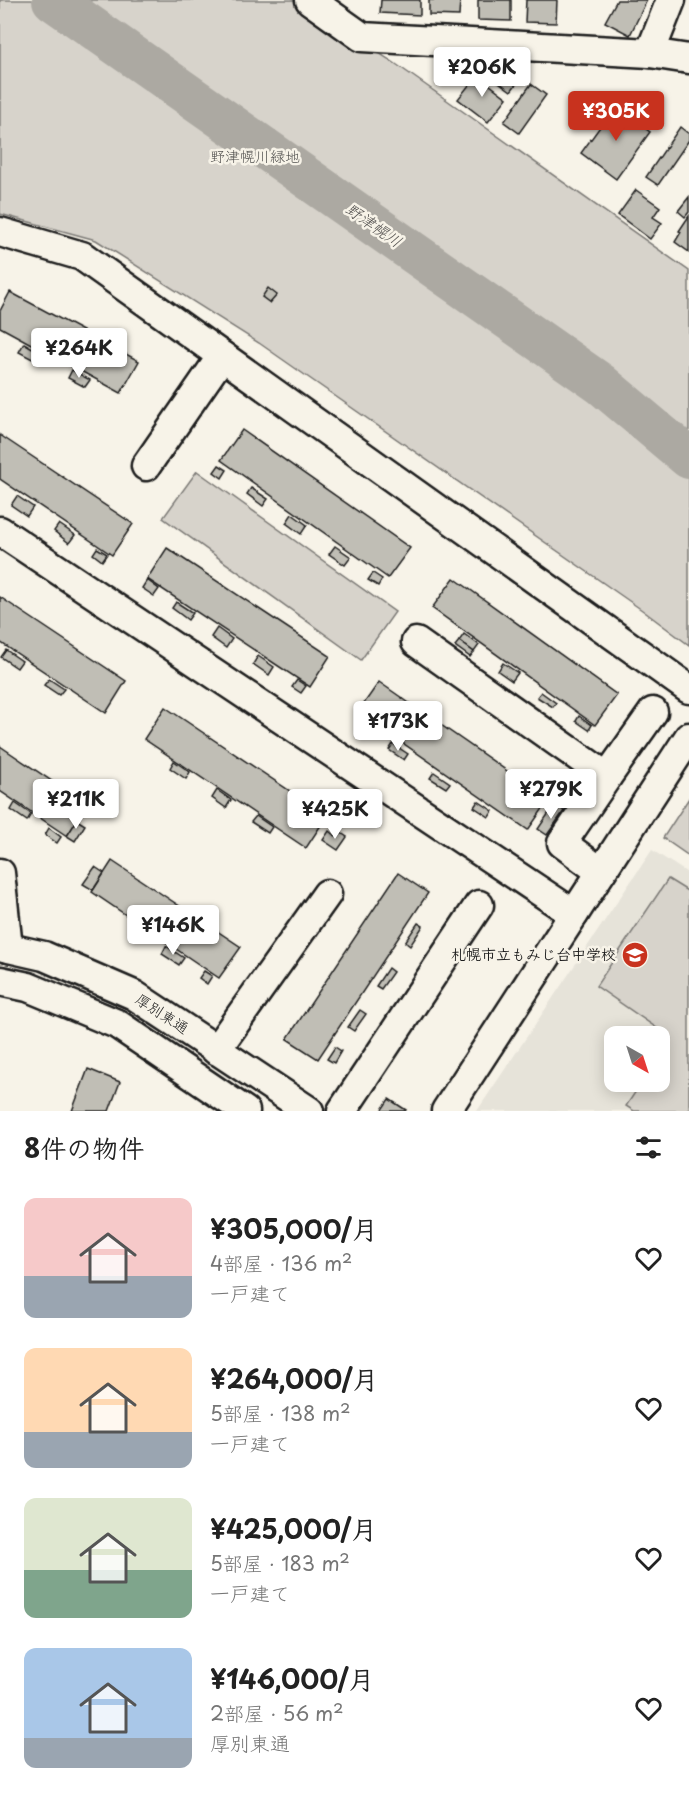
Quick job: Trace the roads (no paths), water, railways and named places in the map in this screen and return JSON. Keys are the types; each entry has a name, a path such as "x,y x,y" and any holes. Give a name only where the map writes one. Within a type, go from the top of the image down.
{"street":[{"path":"310,0 362,37 650,53 689,59"},
{"path":"650,53 671,0"},
{"path":"0,232 82,256 689,689"},
{"path":"146,466 222,356"},
{"path":"0,531 574,914"},
{"path":"416,642 607,777"},
{"path":"601,872 562,843 653,712"},
{"path":"446,1111 601,872 686,750"},
{"path":"0,873 4,947"},
{"path":"216,1050 327,894"},
{"path":"342,1111 478,904"},
{"name":"厚別東通","path":"4,947 44,956 134,995 309,1111"},
{"path":"0,981 28,987 117,1024 245,1111"}],"waterway":[{"name":"野津幌川","path":"53,0 601,384 689,458"}],"place":[{"name":"札幌市立もみじ台中学校","path":"635,955"}],"park label":[{"name":"野津幌川緑地","path":"255,157"}]}
